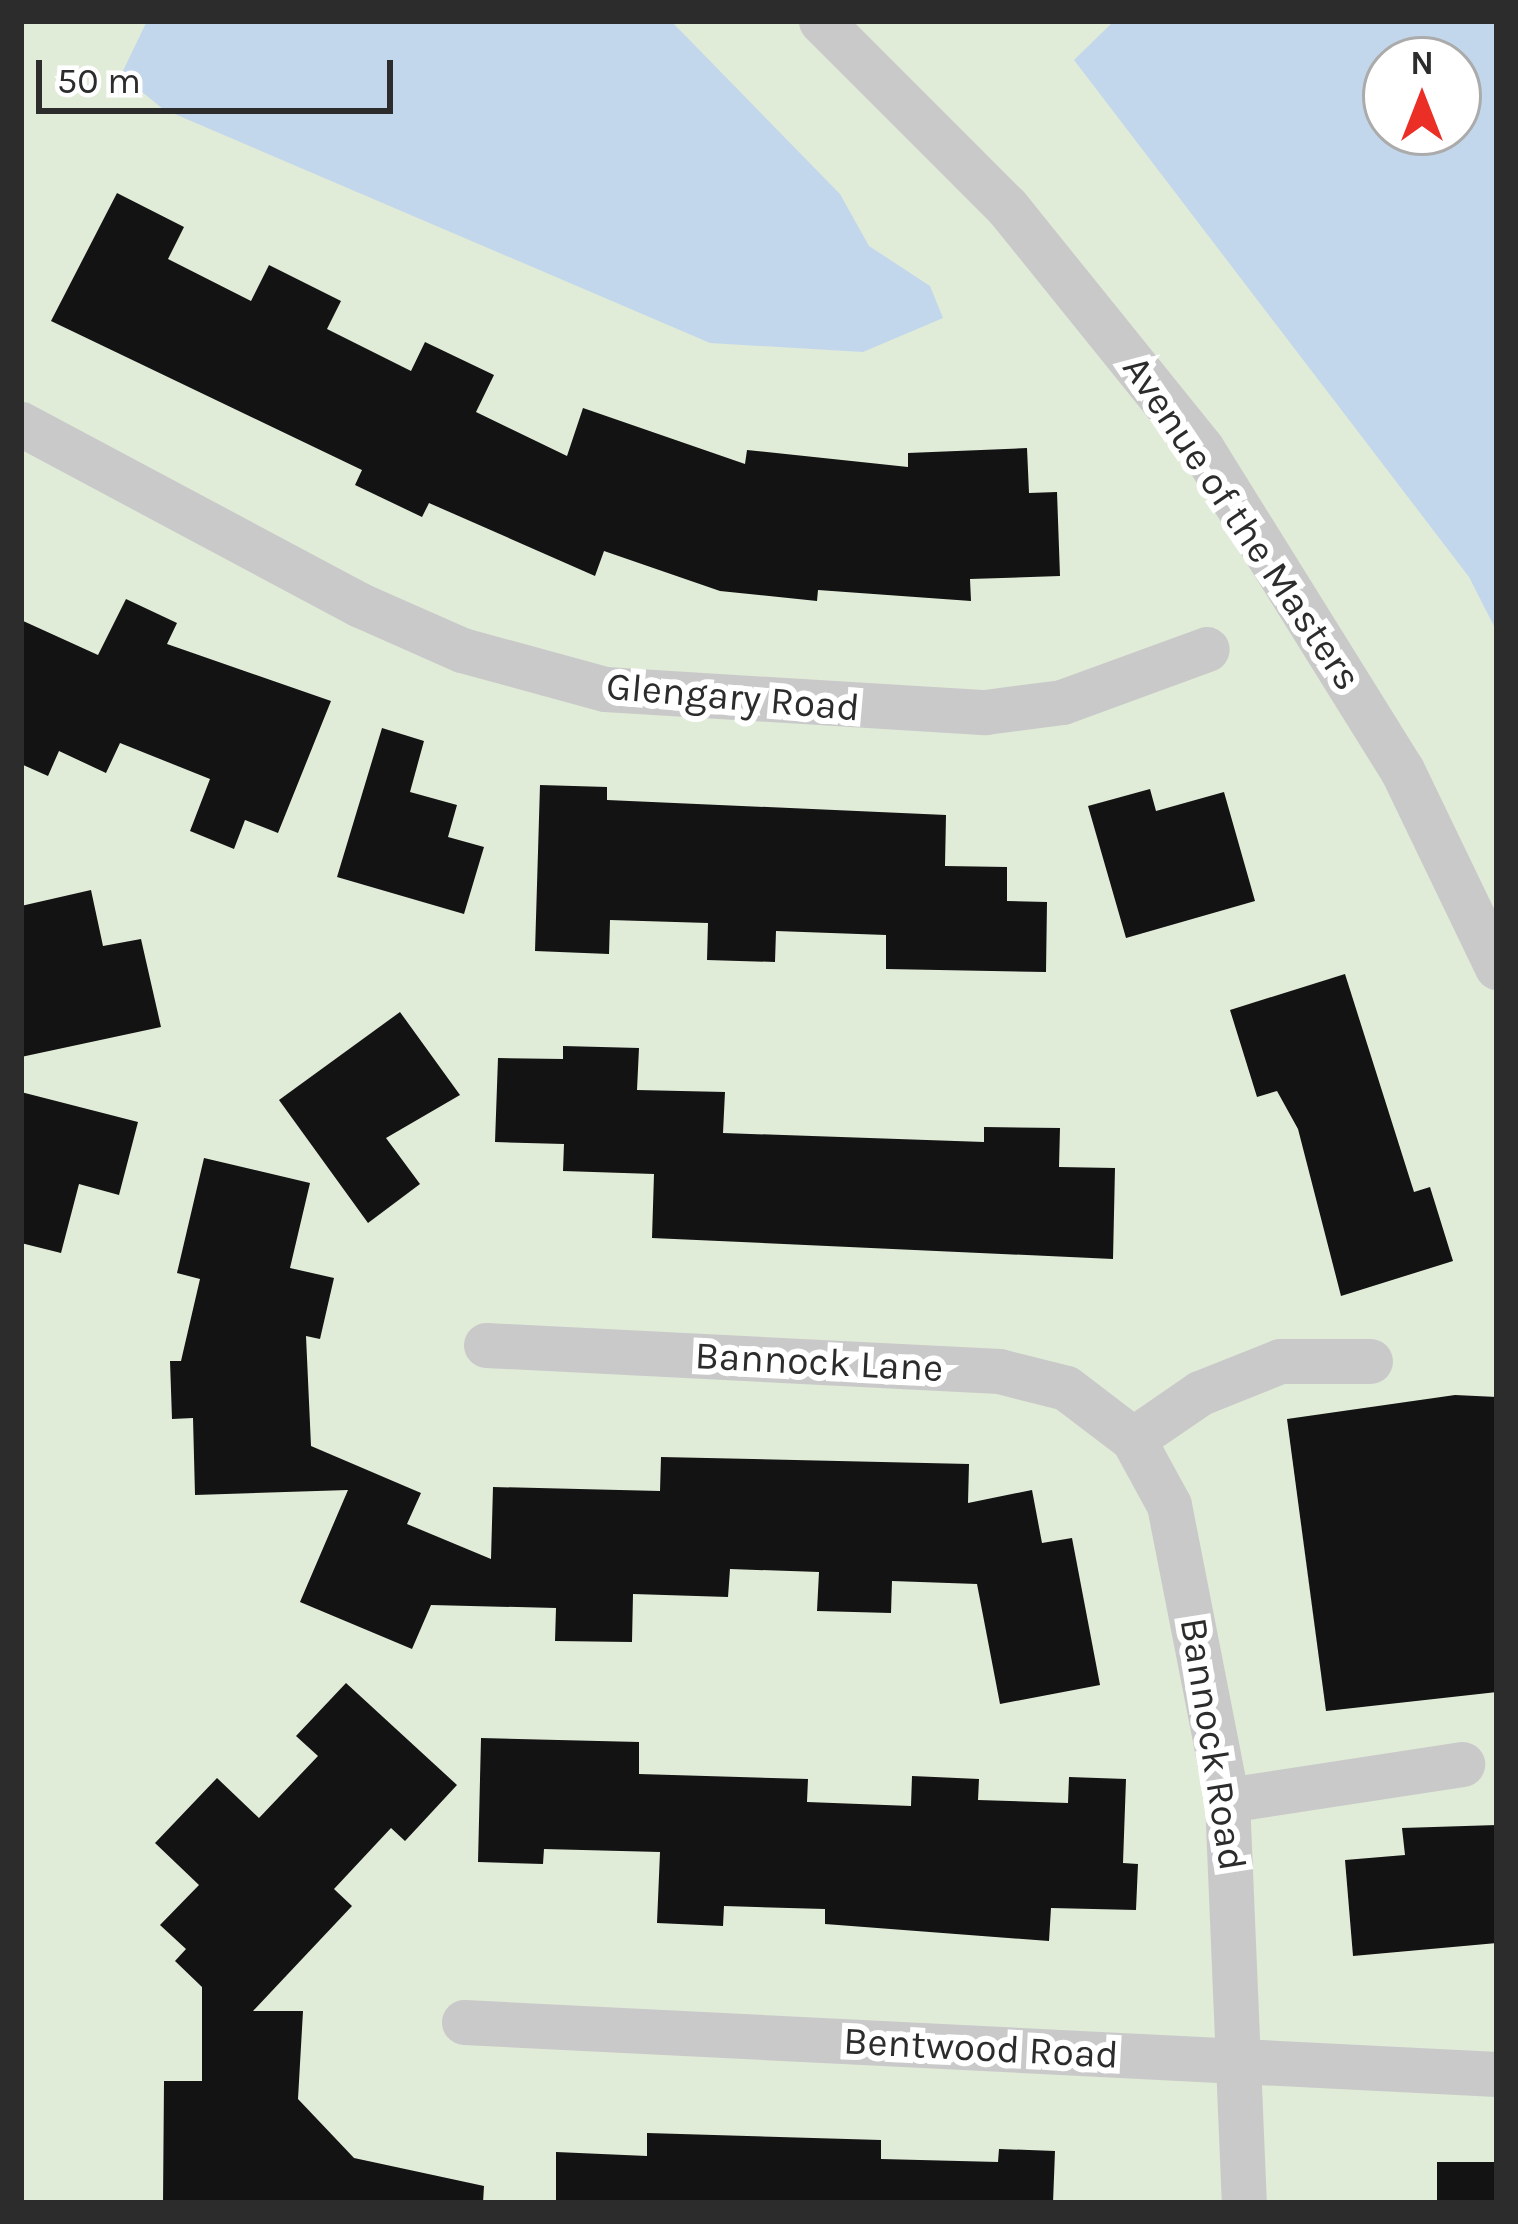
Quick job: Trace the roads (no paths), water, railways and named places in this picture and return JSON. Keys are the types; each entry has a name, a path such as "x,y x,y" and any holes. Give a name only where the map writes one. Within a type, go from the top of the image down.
{"street":[{"name":"Avenue of the Masters","path":"821,21 1007,207 1202,449 1402,770 1497,967"},
{"name":"Glengary Road","path":"21,424 360,605 462,650 605,688 985,712 1100,692 1207,649"},
{"name":"Bannock Lane","path":"486,1345 999,1371 1066,1388 1133,1439"},
{"path":"1133,1439 1200,1393 1280,1360 1370,1360"},
{"name":"Bannock Road","path":"1133,1439 1169,1505 1227,1800 1246,2061 1244,2203"},
{"path":"1227,1800 1462,1764"},
{"name":"Bentwood Road","path":"464,2022 1497,2074"}],"water":[{"path":"147,21 671,21 840,194 869,246 930,286 943,318 863,352 710,343 163,109 121,75"},
{"path":"1114,21 1497,21 1497,632 1469,577 1074,60"}]}
